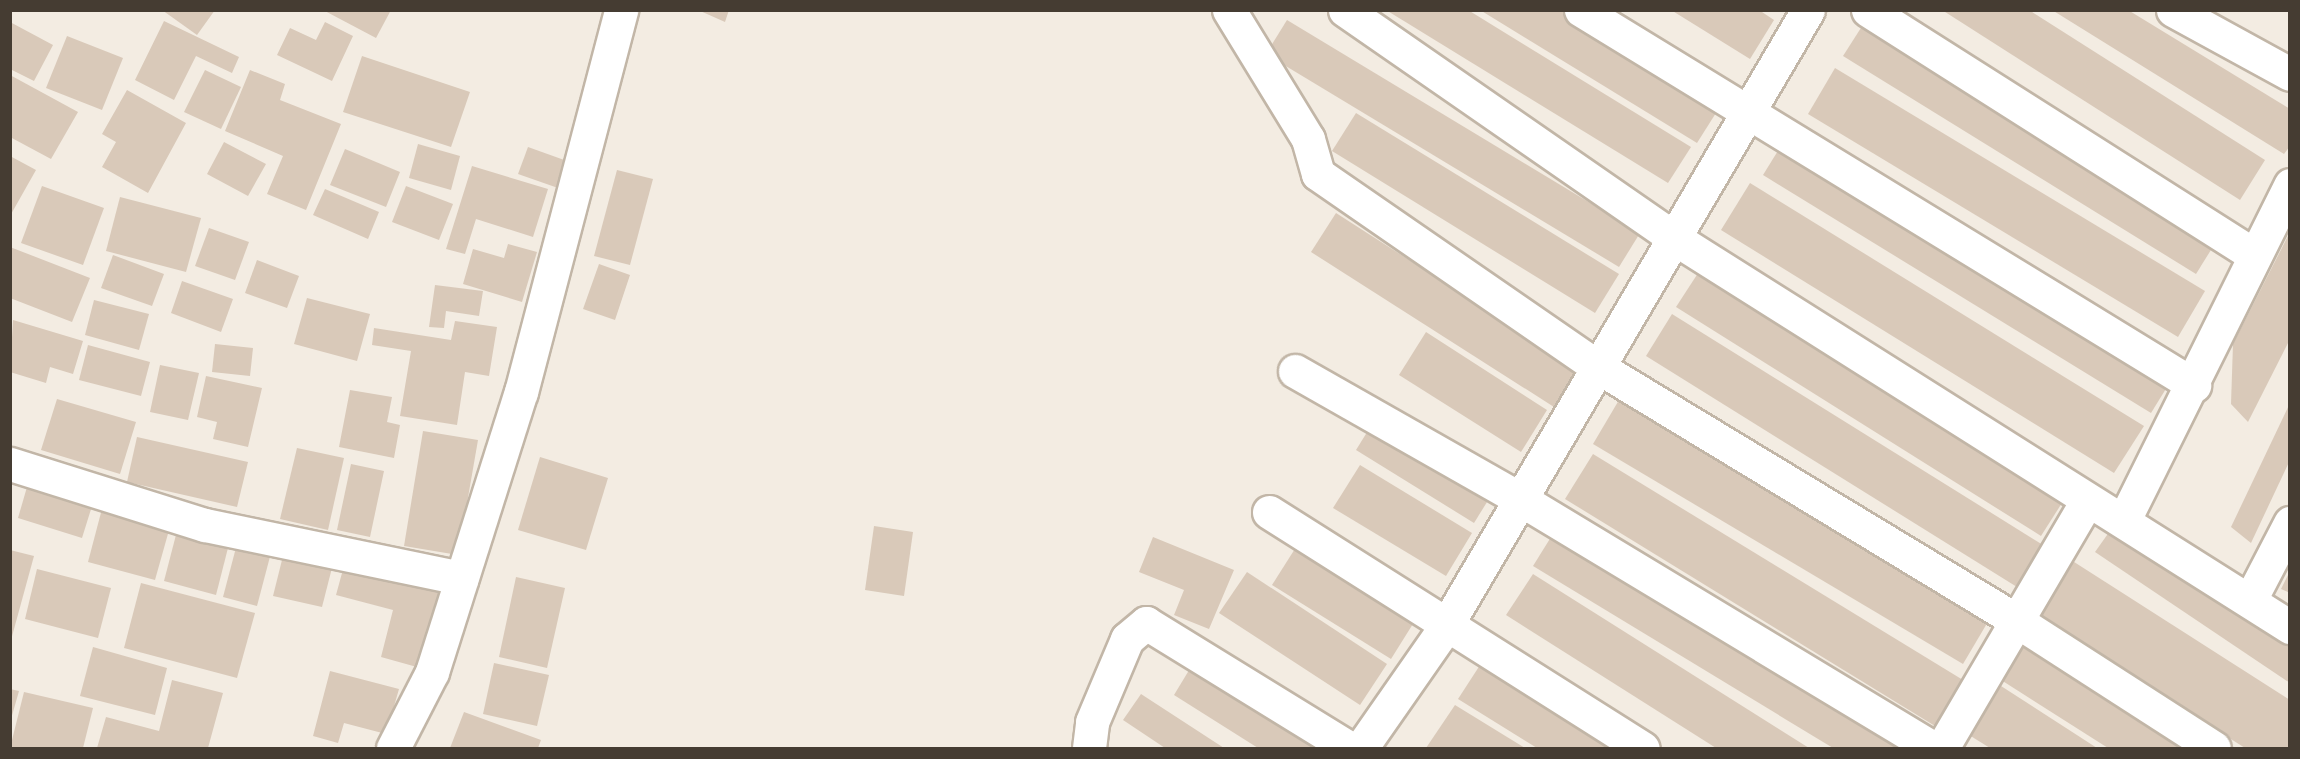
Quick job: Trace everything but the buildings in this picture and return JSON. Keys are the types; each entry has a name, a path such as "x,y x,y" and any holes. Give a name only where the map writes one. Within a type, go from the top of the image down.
{"street":[{"path":"393,748 432,672 521,392 621,10"},
{"path":"1229,10 1308,139 1318,174 1598,367 2017,621 2214,748"},
{"path":"1345,10 1674,238 2086,503 2124,520 2289,627"},
{"path":"1581,10 2194,385"},
{"path":"1361,748 1446,626 1808,10"},
{"path":"1868,10 2253,255"},
{"path":"2173,10 2289,74"},
{"path":"2124,520 2194,385 2253,255 2289,185"},
{"path":"1295,370 1520,499 1932,748"},
{"path":"10,464 205,525 462,578"},
{"path":"1942,748 2086,503"},
{"path":"1269,512 1446,626 1643,748"},
{"path":"2250,600 2289,523"},
{"path":"1089,748 1092,722 1126,639 1146,623 1349,748"}]}
